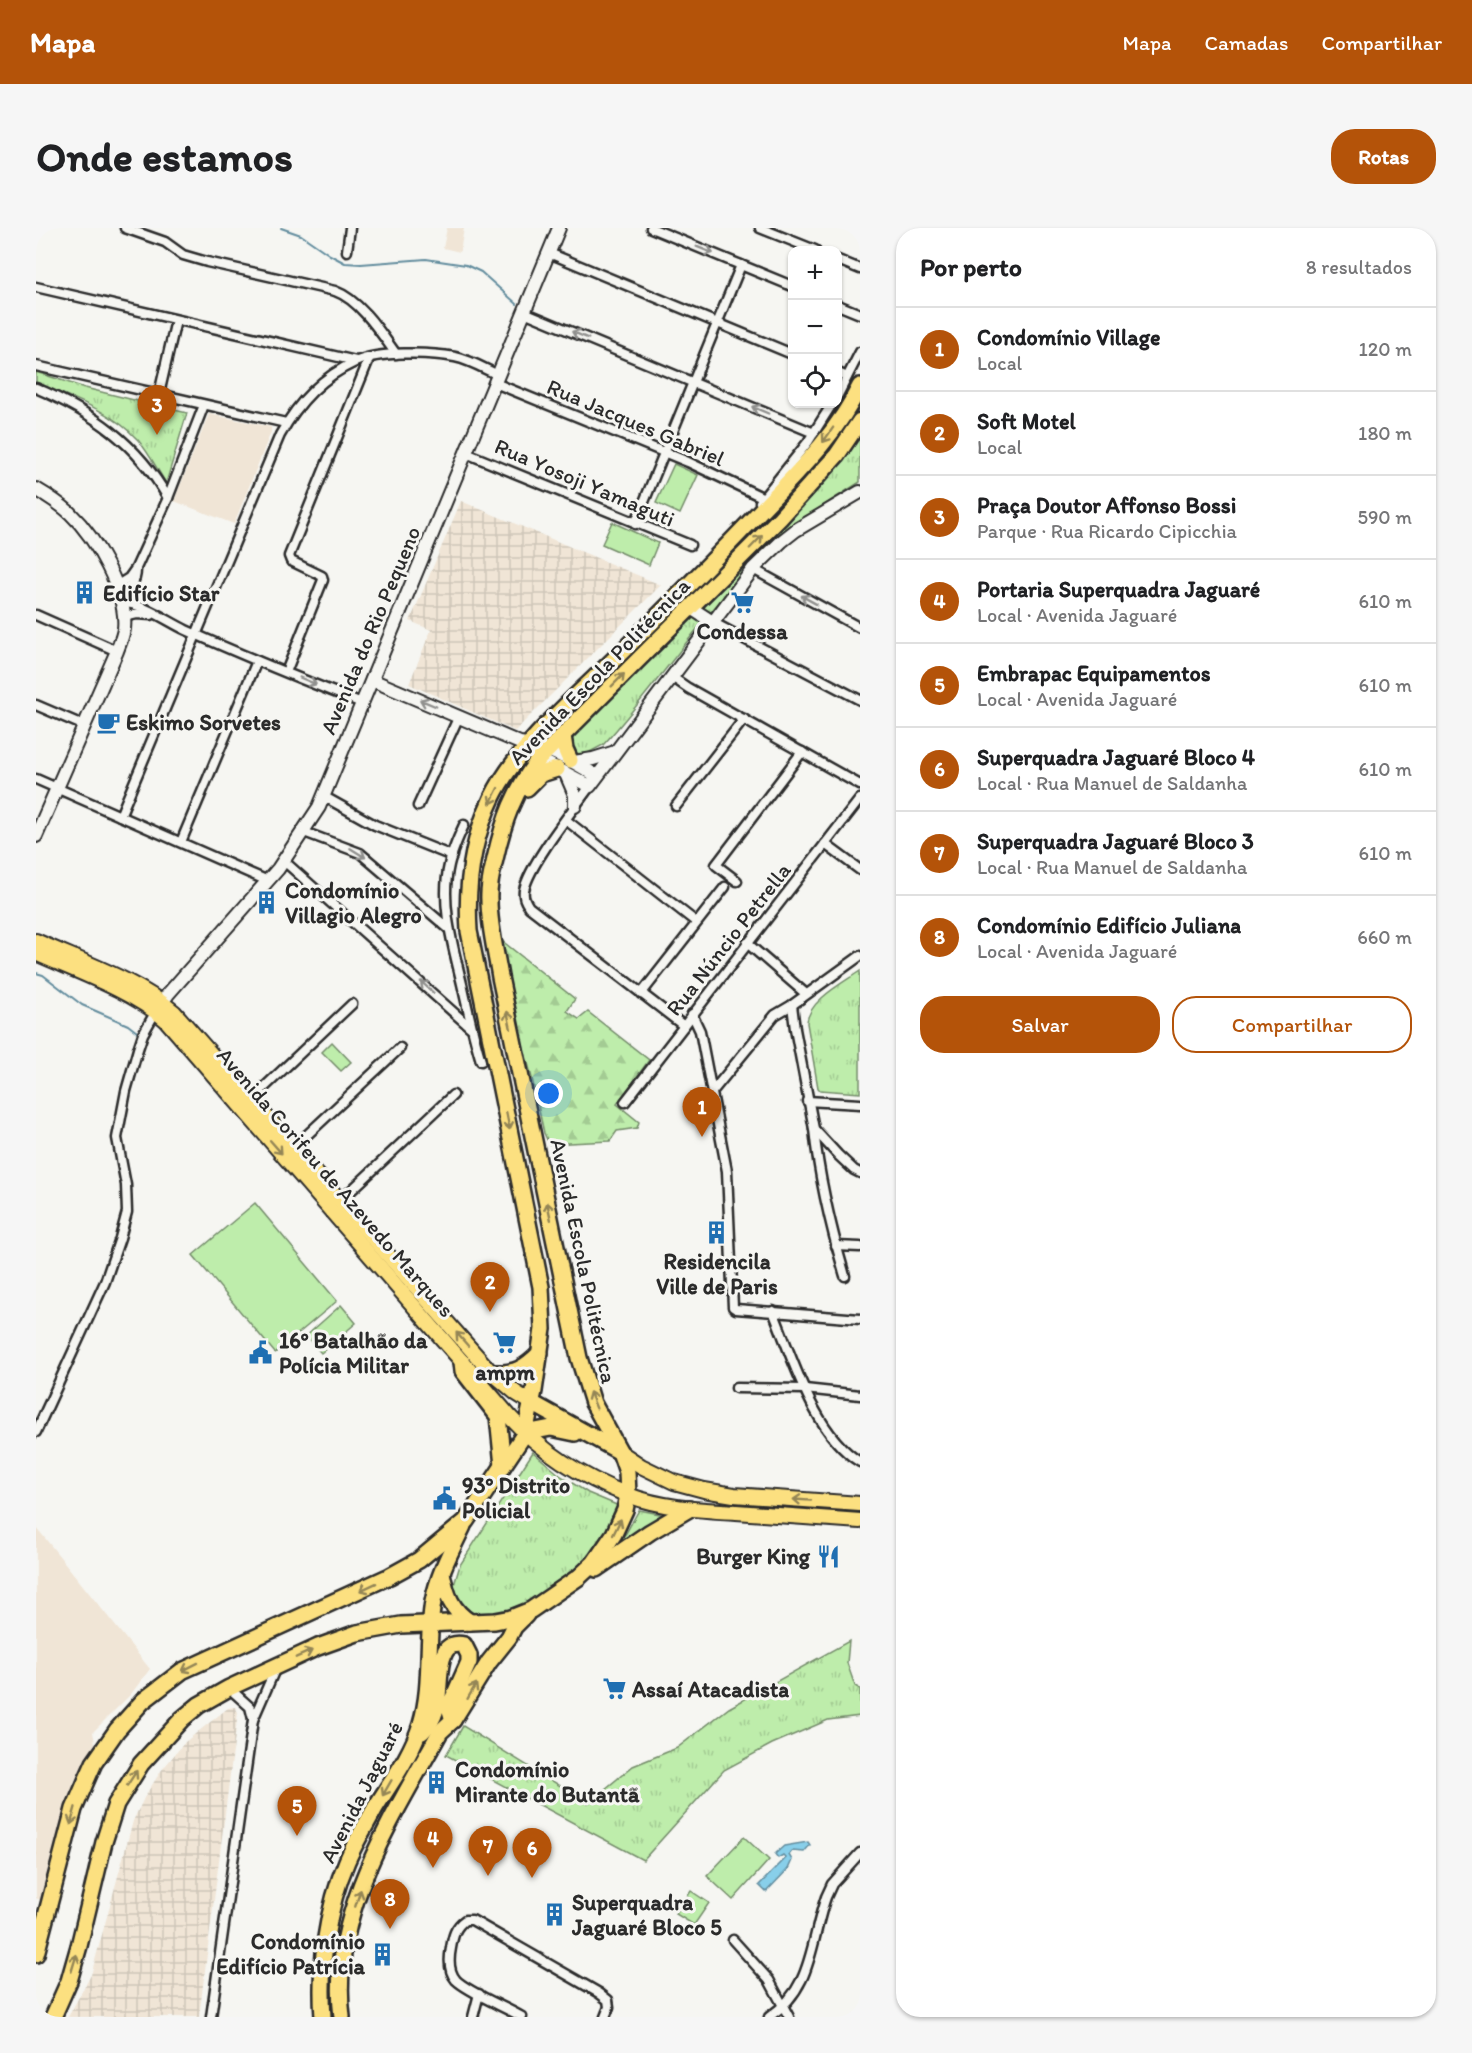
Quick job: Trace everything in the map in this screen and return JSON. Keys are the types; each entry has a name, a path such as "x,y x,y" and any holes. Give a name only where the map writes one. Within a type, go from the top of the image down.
{"highway":[{"name":"Avenida Escola Politécnica","path":"36,1954 74,1809 94,1763 117,1730 143,1701 169,1680 202,1661 405,1569 419,1560 466,1521 525,1433 540,1353 543,1312 541,1287 470,931 468,907 472,856 480,827 492,797 528,746 695,580 820,447 854,381"},
{"name":"Avenida Escola Politécnica","path":"53,2017 69,1981 104,1842 116,1804 141,1764 182,1719 199,1705 230,1688 318,1647 357,1633 401,1625 495,1621 511,1618 531,1610 579,1577 594,1563 608,1545 619,1524 628,1496 627,1471 620,1452 593,1403 584,1377 499,968 490,918 489,884 508,812 519,786 543,755 814,482 837,455 860,421"},
{"path":"691,608 687,602 687,594 695,580"},
{"path":"508,812 541,774 567,766 563,735"},
{"path":"492,1373 513,1372 529,1364 540,1353"},
{"path":"462,1362 464,1371 499,1419 503,1466"},
{"name":"Avenida Corifeu de Azevedo Marques","path":"532,1403 620,1452"},
{"path":"525,1433 551,1428 588,1436"},
{"path":"531,1610 551,1601 650,1532 689,1509"},
{"name":"Avenida Jaguaré","path":"324,2017 323,1966 327,1935 339,1885 355,1843 417,1737 428,1688 433,1602 442,1570 466,1521"},
{"path":"442,1570 450,1600 459,1614 470,1622"},
{"name":"Avenida Jaguaré","path":"342,2017 341,1991 346,1936 365,1876 381,1838 440,1732 453,1720 514,1627 531,1610"},
{"path":"417,1737 435,1714 439,1698 443,1654 450,1647 458,1644 464,1645 469,1655 469,1662 448,1707 453,1720"}],"main road":[{"name":"Avenida Corifeu de Azevedo Marques","path":"36,941 120,979 159,1007 166,1020 462,1362 525,1433 557,1458 592,1479 628,1496 689,1509 860,1521"},
{"name":"Avenida Corifeu de Azevedo Marques","path":"36,953 115,989 174,1012 492,1373 532,1403"},
{"name":"Avenida Corifeu de Azevedo Marques","path":"620,1452 641,1466 674,1482 704,1490 734,1495 860,1504"}],"street":[{"path":"125,228 165,242 183,255 346,295 396,354"},
{"path":"347,251 350,228"},
{"name":"Avenida do Rio Pequeno","path":"159,1007 284,861 304,832 323,796 559,228"},
{"path":"651,228 788,284"},
{"path":"760,228 805,246"},
{"path":"549,253 788,352"},
{"path":"842,262 860,269"},
{"path":"635,524 741,265"},
{"path":"36,287 356,361"},
{"path":"842,307 860,314"},
{"path":"524,312 814,433"},
{"path":"159,394 176,320"},
{"name":"Avenida Escola Politécnica","path":"842,391 854,381 860,352"},
{"name":"Rua Jacques Gabriel","path":"356,361 396,354 425,353 458,357 496,379 762,497"},
{"path":"286,672 323,580 322,576 291,561 291,551 369,358"},
{"path":"120,816 286,423 309,394 338,371 356,361"},
{"path":"36,366 286,423"},
{"path":"36,388 97,421 120,438 147,465 168,498"},
{"path":"121,593 168,498 204,405"},
{"name":"Avenida Escola Politécnica","path":"750,521 762,497 814,433 830,408"},
{"name":"Rua Yosoji Yamaguti","path":"466,453 690,545"},
{"path":"36,489 70,513 103,556 121,593 124,617 122,638 117,651 36,836"},
{"path":"684,1026 529,907 524,897 528,881 543,854 594,781 753,569 796,530 860,492"},
{"path":"121,593 136,577 135,568"},
{"path":"753,569 860,628"},
{"path":"121,593 135,605 196,634 362,703"},
{"path":"121,593 130,597 135,605"},
{"path":"691,608 860,700"},
{"path":"124,617 137,614 158,616"},
{"path":"36,615 117,651"},
{"path":"181,842 257,661"},
{"path":"672,677 860,785"},
{"path":"372,680 528,746 594,781"},
{"path":"36,705 84,726"},
{"path":"418,806 459,716"},
{"path":"676,806 744,719"},
{"path":"567,766 615,752"},
{"path":"737,881 716,865 802,752"},
{"path":"567,766 576,806"},
{"path":"36,779 268,881"},
{"path":"323,796 375,825 452,856"},
{"name":"Rua Núncio Petrella","path":"625,1102 860,799"},
{"path":"566,820 696,922"},
{"path":"464,825 449,864 447,890 449,929 470,1027 481,1061"},
{"path":"304,832 360,853 449,929"},
{"path":"825,844 860,870"},
{"path":"284,861 470,1027"},
{"path":"641,994 724,887"},
{"path":"747,944 806,994"},
{"path":"712,1092 775,1015 860,956"},
{"path":"251,1100 352,1004"},
{"path":"792,1005 807,1101 814,1129 817,1162 845,1276"},
{"path":"36,1432 105,1282 120,1238 127,1212 126,1185 117,1138 126,1091 138,1049 159,1007"},
{"path":"692,1014 700,1031 727,1171 733,1307 860,1319"},
{"path":"293,1148 400,1048"},
{"path":"340,1201 453,1095"},
{"path":"807,1101 860,1104"},
{"path":"814,1129 838,1155 860,1173"},
{"path":"836,1246 860,1248"},
{"path":"773,1311 805,1389 828,1432 839,1446 860,1462"},
{"path":"736,1388 805,1389 860,1395"},
{"path":"211,2017 254,1720 277,1665"},
{"path":"230,1688 250,1707 254,1720"},
{"path":"769,2017 793,1997 801,1984 818,1918 832,1884 860,1853"},
{"path":"522,2017 456,1980 449,1961 454,1933 460,1923 469,1919 599,1993 608,2000 609,2007 605,2017"},
{"path":"733,1940 769,1980 789,2017"},
{"path":"473,2017 479,1994"}],"shaded area":[{"path":"447,228 464,228 460,252 443,248"},
{"path":"209,414 271,427 234,524 174,501"},
{"path":"461,501 661,585 515,731 409,684 431,630 410,621"},
{"path":"36,1527 150,1669 131,1694 93,1732 95,1743 75,1780 65,1808 42,1901 36,1898"},
{"path":"235,1707 238,1712 199,2017 68,2017 91,1975 133,1821 145,1796 161,1771 185,1742 228,1708"}],"green space":[{"path":"36,372 85,388 187,413 166,483 142,445 127,430 90,406 36,383"},
{"path":"860,435 860,482 792,528 748,569 705,618 603,745 586,754 569,753 566,740 813,493 852,448"},
{"path":"674,464 698,475 680,514 656,503"},
{"path":"612,522 658,543 649,565 602,544"},
{"path":"501,940 575,999 567,1011 579,1019 588,1012 649,1060 617,1104 639,1122 637,1128 617,1131 610,1141 549,1144 544,1133 517,1023"},
{"path":"860,971 860,1093 820,1090 807,1023 809,1015 813,1007 828,993"},
{"path":"332,1042 351,1062 341,1071 322,1052"},
{"path":"255,1203 337,1301 275,1353 193,1255"},
{"path":"341,1305 356,1323 321,1353 306,1336"},
{"path":"533,1452 561,1476 588,1493 619,1506 613,1528 579,1571 542,1598 494,1616 473,1616 461,1609 454,1585 460,1565"},
{"path":"639,1510 665,1515 604,1560 626,1533"},
{"path":"849,1641 847,1663 855,1686 860,1689 860,1716 828,1720 772,1744 724,1770 643,1860 446,1755 463,1726 588,1803 633,1766 677,1748 729,1708"},
{"path":"744,1837 769,1860 733,1900 707,1876"},
{"path":"691,1891 709,1903 694,1925 676,1914"}],"water":[{"path":"808,1842 810,1845 804,1852 792,1851 789,1855 792,1860 788,1869 766,1892 759,1885 786,1858 783,1855 778,1858 775,1854 784,1846"}],"waterway":[{"path":"281,228 301,235 345,263 426,259 466,265 481,272 517,304"},
{"path":"36,973 43,975 82,1005 128,1025 137,1032"}],"place":[{"name":"Praça Doutor Affonso Bossi","path":"157,435"},
{"name":"Edifício Star","path":"85,593"},
{"name":"Condessa","path":"742,602"},
{"name":"Eskimo Sorvetes","path":"108,722"},
{"name":"Condomínio Villagio Alegro","path":"267,903"},
{"name":"Condomínio Village","path":"702,1137"},
{"name":"Residencila Ville de Paris","path":"717,1232"},
{"name":"Soft Motel","path":"490,1312"},
{"name":"ampm","path":"505,1343"},
{"name":"16º Batalhão da Polícia Militar","path":"261,1353"},
{"name":"93º Distrito Policial","path":"444,1498"},
{"name":"Burger King","path":"828,1556"},
{"name":"Assaí Atacadista","path":"614,1689"},
{"name":"Condomínio Mirante do Butantã","path":"437,1782"},
{"name":"Embrapac Equipamentos","path":"297,1836"},
{"name":"Portaria Superquadra Jaguaré","path":"433,1868"},
{"name":"Superquadra Jaguaré Bloco 3","path":"488,1876"},
{"name":"Superquadra Jaguaré Bloco 4","path":"532,1878"},
{"name":"Superquadra Jaguaré Bloco 5","path":"554,1915"},
{"name":"Condomínio Edifício Juliana","path":"390,1929"},
{"name":"Condomínio Edifício Patrícia","path":"383,1954"}]}
